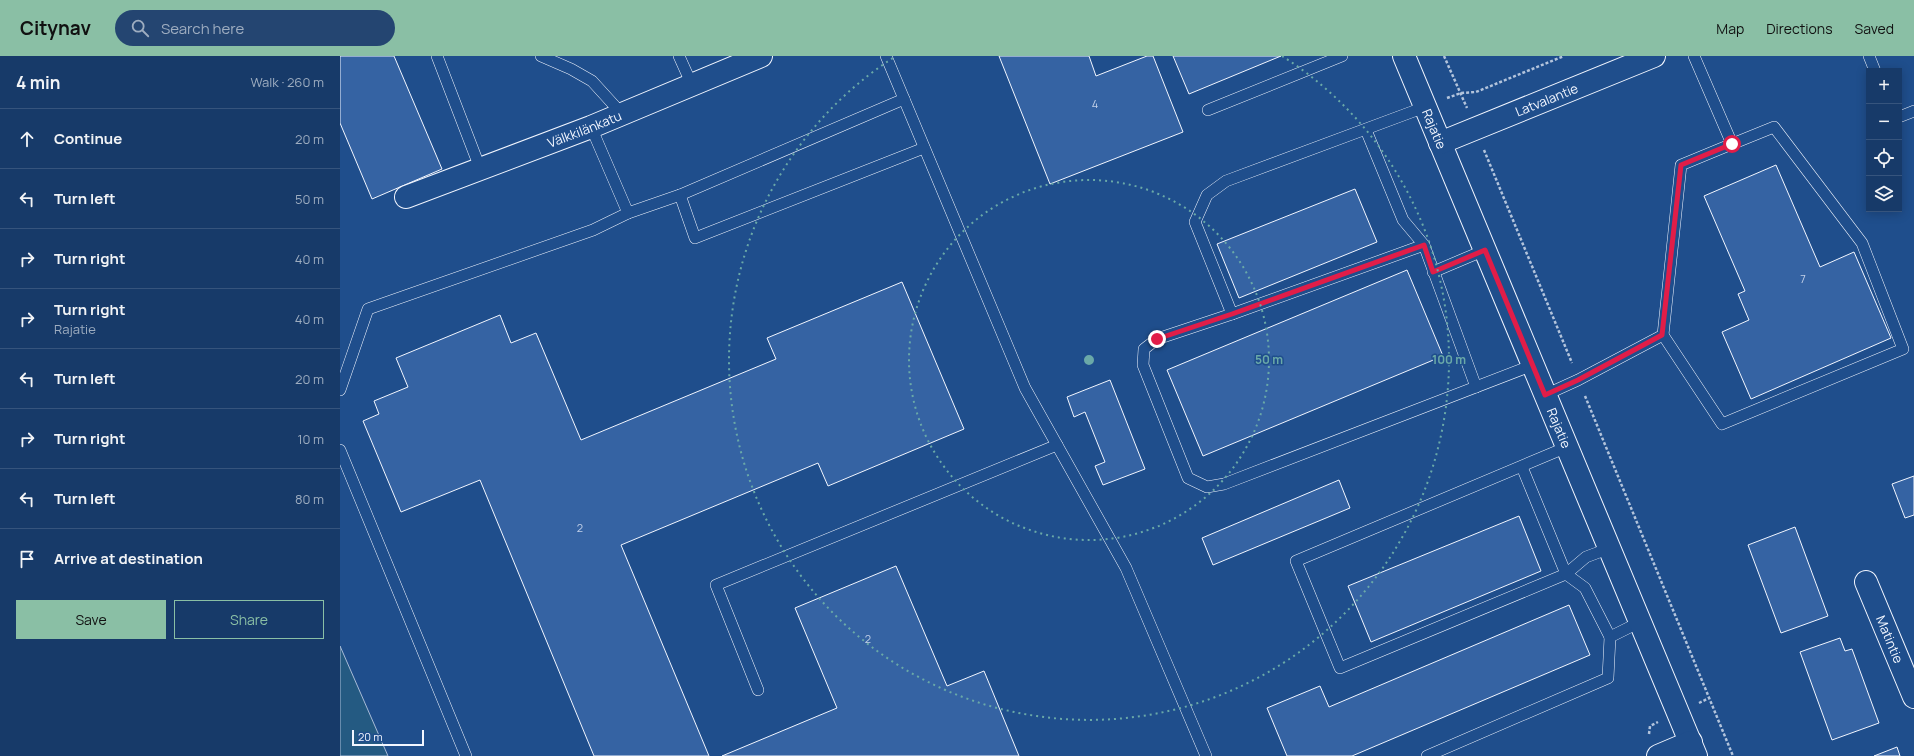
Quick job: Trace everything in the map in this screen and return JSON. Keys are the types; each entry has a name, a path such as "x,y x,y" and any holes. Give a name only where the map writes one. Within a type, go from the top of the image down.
{"street":[{"name":"Välkkilänkatu","path":"406,197 591,127 761,56"},
{"name":"Rajatie","path":"1404,56 1694,749"},
{"name":"Latvalantie","path":"1440,143 1654,56"},
{"name":"Matintie","path":"1866,582 1914,697"},
{"path":"1658,756 1694,749"}],"lane":[{"path":"437,56 480,168"},
{"path":"541,56 592,81 622,114"},
{"path":"679,56 692,85"},
{"path":"886,56 1025,388 1126,568 1206,756"},
{"path":"1208,110 1342,56"},
{"path":"1694,56 1732,144"},
{"path":"1869,56 1874,68"},
{"path":"340,390 368,309 593,230 628,213 680,195 904,99"},
{"path":"1232,314 1195,222 1207,195 1226,181 1425,107"},
{"path":"1902,116 1914,111"},
{"path":"591,127 628,213"},
{"path":"1774,128 1862,243 1903,349 1722,424 1662,335 1681,165 1732,144 1774,128"},
{"path":"1366,130 1403,220 1424,245 1476,387"},
{"path":"680,195 695,238 924,148"},
{"path":"1424,245 1232,314 1157,339 1144,349 1143,365 1188,478 1207,487 1224,484 1533,365"},
{"path":"1433,272 1485,250"},
{"path":"1545,395 1578,380 1662,335"},
{"path":"758,690 716,585 1057,445"},
{"path":"1567,447 1296,561 1340,668 1566,574 1586,557 1610,548"},
{"path":"340,450 466,756"},
{"path":"1427,756 1608,678 1610,637 1586,588 1566,574 1522,467"},
{"path":"1610,637 1640,622"}],"path":[{"path":"1444,56 1461,93 1733,756"},
{"path":"1425,107 1461,93 1476,92 1564,56"}],"shaded area":[{"path":"340,646 388,756 340,756"}],"building":[{"path":"340,56 394,56 442,169 372,199 340,123"},
{"path":"999,56 1089,56 1096,76 1147,56 1153,56 1183,132 1050,184"},
{"path":"1173,56 1281,56 1189,94"},
{"path":"1776,165 1820,267 1854,252 1891,338 1751,399 1722,332 1749,320 1738,294 1745,291 1704,196"},
{"path":"1355,189 1377,242 1239,298 1217,244"},
{"path":"1407,270 1443,356 1203,456 1167,370"},
{"path":"902,282 964,429 828,486 818,463 621,545 709,756 594,756 480,480 401,512 363,421 379,414 374,401 408,387 396,358 500,315 511,343 536,333 581,440 776,359 767,338"},
{"path":"1110,380 1145,469 1103,485 1095,466 1105,462 1085,412 1074,417 1067,397"},
{"path":"1914,476 1914,515 1905,518 1892,484"},
{"path":"1339,480 1350,508 1213,565 1202,538"},
{"path":"1519,516 1541,571 1371,642 1348,586"},
{"path":"1795,527 1828,616 1781,633 1748,545"},
{"path":"896,566 947,686 984,671 1019,756 722,756 837,708 795,608"},
{"path":"1569,605 1590,655 1352,756 1287,756 1267,708 1320,686 1329,707"},
{"path":"1840,638 1845,651 1852,649 1879,723 1832,740 1800,652"},
{"path":"1897,747 1900,756 1874,756"}],"route":[{"path":"1157,339 1232,314 1424,245 1433,272 1485,250 1545,395 1578,380 1662,335 1681,165 1732,144"}]}
